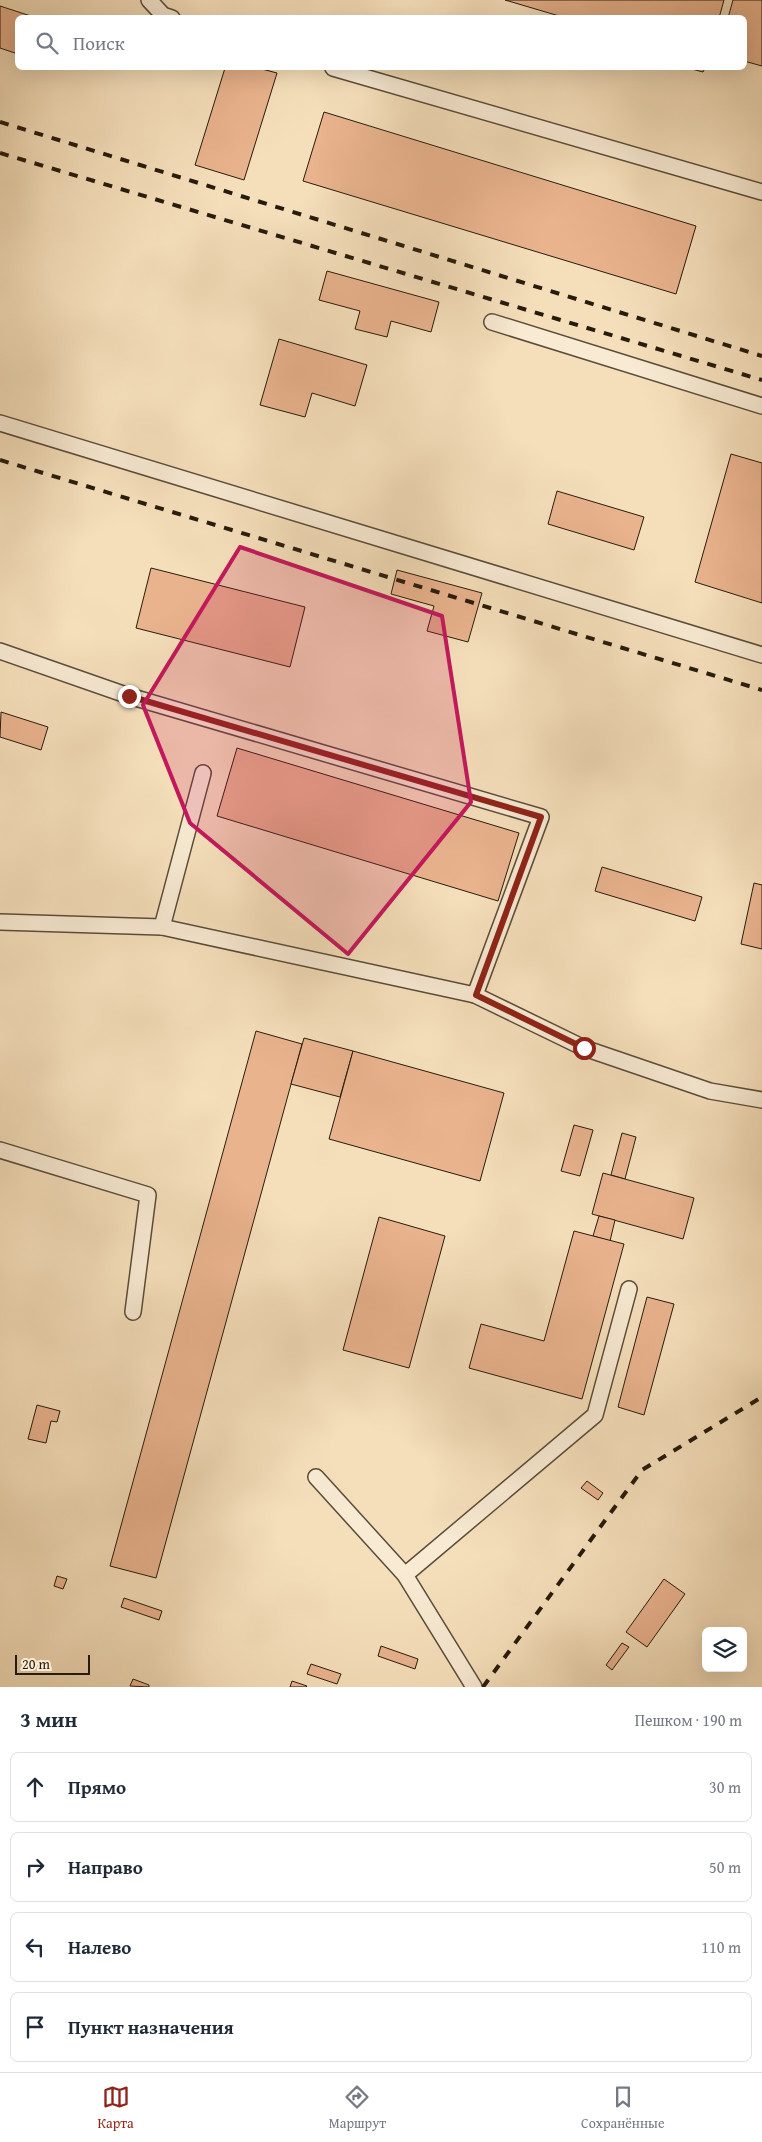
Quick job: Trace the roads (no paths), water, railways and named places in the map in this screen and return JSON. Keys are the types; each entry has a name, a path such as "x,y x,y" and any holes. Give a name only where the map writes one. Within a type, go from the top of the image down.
{"lane":[{"path":"149,0 163,15"},
{"path":"340,70 762,192"},
{"path":"492,322 762,406"},
{"path":"0,423 762,655"},
{"path":"0,651 129,696 541,817 476,995"},
{"path":"162,927 203,774"},
{"path":"0,922 162,927 476,995 584,1048 710,1091 762,1100"},
{"path":"0,1150 148,1195 133,1312"},
{"path":"405,1575 594,1415 629,1289"},
{"path":"316,1477 405,1575 474,1687"}],"railway":[{"path":"0,122 762,356"},
{"path":"0,153 762,380"},
{"path":"0,460 762,690"},
{"path":"483,1687 642,1470 762,1397"}]}
